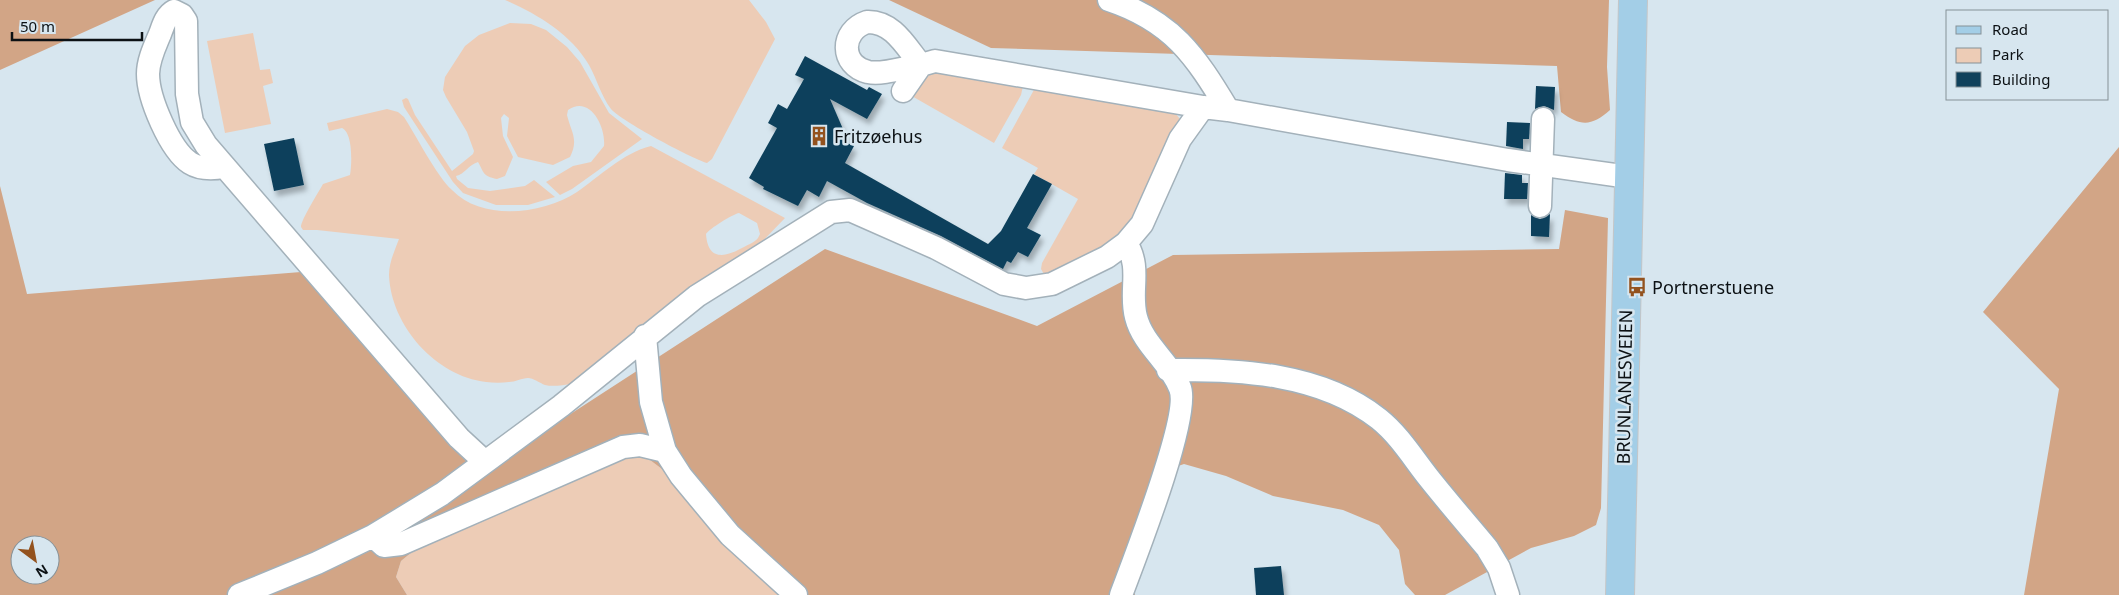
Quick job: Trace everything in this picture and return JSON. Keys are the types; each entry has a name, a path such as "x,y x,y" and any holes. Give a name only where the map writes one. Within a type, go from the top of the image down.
{"main road":[{"name":"BRUNLANESVEIEN","path":"1620,595 1633,0"}],"lane":[{"path":"1109,0 1130,7 1167,28 1206,73 1228,110"},
{"path":"224,167 203,168 192,164 184,158 175,146 154,104 148,86 148,72 153,52 165,22 174,11 182,15 186,21 188,37 187,94 192,122 224,167 459,438 485,462"},
{"path":"903,92 922,65 935,62 1228,110 1498,159 1629,176"},
{"path":"240,595 317,563 373,536 442,494 561,406 645,336 697,296 831,212 850,210 936,248 1004,284 1026,288 1052,284 1107,257 1126,243 1142,224 1180,139 1203,107"},
{"path":"1540,206 1543,119"},
{"path":"1122,595 1177,433 1183,402 1180,388 1142,333 1136,317 1134,255 1126,243"},
{"path":"645,336 651,402 665,451 681,476 730,536 796,595"},
{"path":"1168,370 1246,372 1281,377 1338,394 1358,405 1392,432 1487,548 1499,568 1508,595"},
{"path":"373,536 384,546 401,544 623,447 640,445 665,451"}],"green space":[{"path":"505,0 749,0 766,22 775,39 712,159 707,163 657,139 617,115 608,104 589,65 573,44 552,26"},
{"path":"510,23 531,24 546,30 567,47 580,62 609,113 642,139 572,189 560,195 546,182 573,166 591,162 604,146 602,130 595,115 583,107 576,106 568,110 567,115 574,140 573,151 570,157 553,165 518,157 507,136 509,118 504,114 501,118 503,136 513,157 505,176 497,179 489,176 484,173 478,162 456,176 468,188 490,191 525,186 534,180 555,197 528,205 496,205 463,193 453,182 404,107 402,100 408,99 415,115 452,171 473,154 474,151 467,132 443,90 445,77 465,46 479,35"},
{"path":"253,33 260,70 270,69 273,83 263,86 271,124 225,133 207,41"},
{"path":"932,71 1023,86 1021,95 994,143 910,95 917,81"},
{"path":"1035,88 1175,113 1180,119 1180,124 1122,241 1045,276 1041,269 1042,263 1078,199 1034,174 1038,168 1002,148"},
{"path":"387,109 398,112 404,117 433,166 452,190 465,200 480,207 513,211 531,209 563,200 577,192 621,159 651,146 785,218 751,253 688,290 572,384 548,386 528,378 506,382 486,382 468,378 450,370 434,359 407,330 392,294 389,275 391,261 399,239 303,230 301,227 323,184 350,175 350,142 346,131 342,128 329,131 327,123","holes":["739,213 757,223 760,234 758,238 731,253 725,255 714,253 707,243 706,234 736,214"]},
{"path":"629,455 646,457 662,469 695,507 786,595 407,595 396,577 401,561 418,547"}],"shaded area":[{"path":"0,0 155,0 0,70"},
{"path":"889,0 1609,0 1607,67 1610,110 1598,119 1586,123 1568,117 1561,112 1557,66 991,48"},
{"path":"2119,147 2119,595 2024,595 2059,389 1983,312"},
{"path":"0,186 27,294 301,272 487,468 825,249 1037,326 1173,255 1559,249 1565,210 1608,218 1601,508 1596,525 1574,536 1531,548 1445,595 1415,595 1405,584 1399,550 1379,525 1343,510 1273,496 1226,476 1184,464 1155,474 1137,518 1127,550 1135,595 786,595 695,507 662,469 646,457 629,455 418,547 401,561 396,577 407,595 0,595"}],"building":[{"name":"Fritzøehus","path":"805,56 867,90 869,87 882,94 867,119 830,99 846,136 845,142 854,146 845,163 988,244 1001,231 1033,174 1052,184 1027,228 1041,235 1028,257 1018,252 1011,263 1007,261 1003,269 941,236 867,203 827,181 819,197 807,190 798,206 763,189 764,187 749,178 777,128 768,123 778,104 787,109 804,79 795,75"},
{"path":"1536,86 1555,87 1554,110 1544,106 1535,109"},
{"path":"1507,122 1530,123 1529,139 1523,139 1523,149 1506,146"},
{"path":"294,138 304,185 274,191 264,144"},
{"path":"1505,173 1522,175 1522,183 1528,183 1527,199 1504,199"},
{"path":"1550,214 1549,237 1531,236 1531,215 1540,219"},
{"path":"1281,566 1284,595 1256,595 1254,568"}],"place":[{"name":"Fritzøehus","path":"819,136"},
{"name":"Portnerstuene","path":"1637,287"}]}
